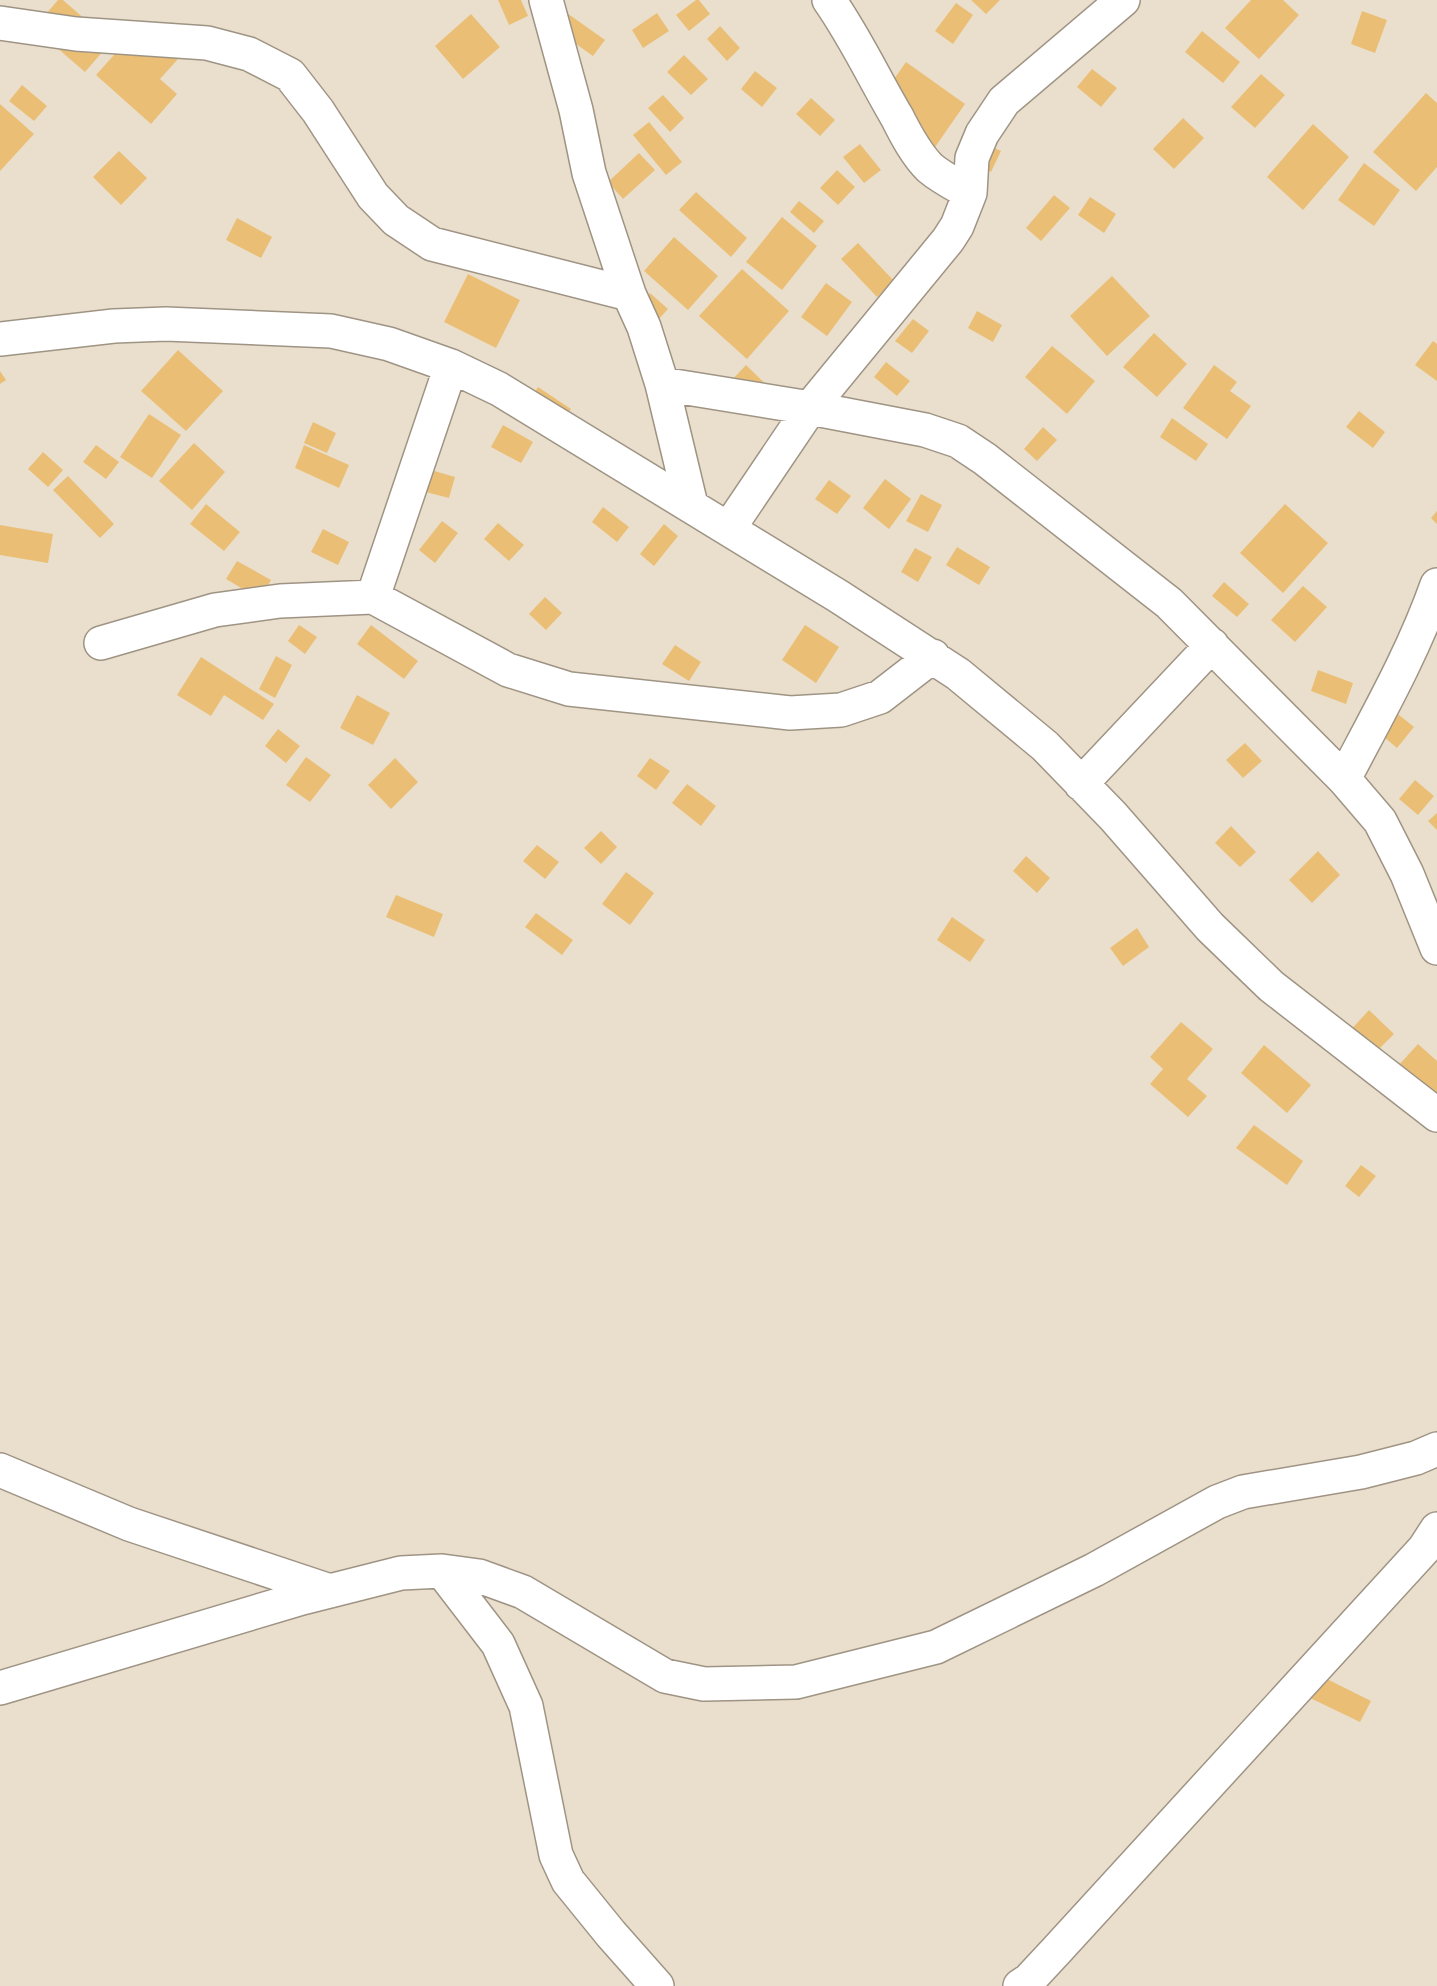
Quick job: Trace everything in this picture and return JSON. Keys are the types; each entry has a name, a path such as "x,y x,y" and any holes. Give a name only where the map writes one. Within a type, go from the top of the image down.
{"street":[{"path":"546,0 576,110 589,173 662,384 692,505"},
{"path":"829,0 844,22 914,148 928,166 970,193"},
{"path":"729,528 810,408 948,240 957,226 970,193 972,158 982,134 1004,101 1123,0"},
{"path":"0,23 76,34 207,43 249,54 290,75 318,111 374,196 396,220 432,244 629,294"},
{"path":"0,339 114,326 166,324 331,332 389,344 451,366 499,389 692,505 958,674 1045,746 1113,816 1210,927 1271,986 1437,1115"},
{"path":"373,597 451,366"},
{"path":"662,384 926,430 958,441 985,459 1169,603 1344,779 1380,821 1407,874 1437,948"},
{"path":"1344,779 1404,664 1437,585"},
{"path":"101,643 215,610 280,601 373,597 508,670 569,689 790,713 841,710 880,697 933,656"},
{"path":"1082,784 1212,645"},
{"path":"0,1688 302,1598 401,1573 442,1571 479,1576 523,1593 665,1676 704,1684 796,1682 936,1647 1094,1570 1217,1502 1243,1492 1360,1472 1416,1458 1437,1449"},
{"path":"0,1470 129,1524 330,1591"},
{"path":"1020,1986 1029,1980 1056,1952 1424,1549 1437,1529"},
{"path":"442,1571 498,1644 526,1706 556,1855 568,1881 657,1986"}],"building":[{"path":"58,0 63,0 111,42 85,72 34,28"},
{"path":"498,0 521,0 528,16 509,25"},
{"path":"699,0 710,14 689,31 676,15"},
{"path":"971,0 1000,0 986,14"},
{"path":"1251,0 1283,0 1299,15 1259,59 1225,28"},
{"path":"956,3 973,15 953,44 935,31"},
{"path":"557,6 605,40 593,56 545,22"},
{"path":"1362,11 1387,20 1375,53 1351,44"},
{"path":"657,13 669,31 643,48 632,30"},
{"path":"471,14 500,47 463,79 435,46"},
{"path":"140,26 178,59 160,79 177,94 151,124 96,75"},
{"path":"720,26 740,48 727,61 707,39"},
{"path":"1202,31 1240,62 1223,83 1185,52"},
{"path":"684,55 708,79 691,95 667,72"},
{"path":"906,62 965,104 933,150 874,108"},
{"path":"1092,69 1117,88 1101,107 1077,87"},
{"path":"755,71 777,88 762,107 741,89"},
{"path":"1261,74 1285,95 1255,128 1231,107"},
{"path":"22,85 47,106 34,121 9,101"},
{"path":"1426,93 1437,103 1437,167 1416,191 1373,152"},
{"path":"663,95 684,118 670,132 648,108"},
{"path":"811,98 835,120 820,136 796,114"},
{"path":"0,104 34,134 0,171"},
{"path":"1183,118 1204,138 1174,169 1153,149"},
{"path":"649,122 682,162 666,175 633,135"},
{"path":"1313,124 1349,157 1303,210 1267,177"},
{"path":"970,137 1001,151 991,172 962,158"},
{"path":"860,144 881,170 864,183 843,157"},
{"path":"119,151 147,178 121,205 93,177"},
{"path":"639,153 655,170 623,199 608,182"},
{"path":"1364,163 1400,190 1374,226 1338,200"},
{"path":"837,170 855,187 838,205 820,188"},
{"path":"696,192 747,238 731,257 679,210"},
{"path":"1054,195 1070,208 1041,241 1026,228"},
{"path":"1090,197 1116,214 1104,233 1078,215"},
{"path":"799,201 824,221 814,233 790,212"},
{"path":"782,217 817,246 782,290 746,262"},
{"path":"237,218 272,237 261,258 226,240"},
{"path":"674,237 718,276 688,310 644,271"},
{"path":"858,243 894,281 877,297 841,259"},
{"path":"742,269 789,311 747,359 699,316"},
{"path":"468,274 520,300 496,348 444,322"},
{"path":"1112,276 1150,316 1107,356 1070,316"},
{"path":"826,283 852,302 827,336 801,317"},
{"path":"650,293 668,309 649,330 632,314"},
{"path":"977,311 1002,325 993,342 968,328"},
{"path":"913,319 929,331 912,353 895,341"},
{"path":"1154,333 1187,364 1157,397 1123,367"},
{"path":"1433,341 1437,344 1437,381 1415,365"},
{"path":"1052,346 1095,381 1067,414 1025,377"},
{"path":"178,350 223,391 186,431 141,391"},
{"path":"886,362 910,381 897,396 874,377"},
{"path":"746,365 777,395 731,381"},
{"path":"1214,365 1237,382 1230,391 1251,406 1227,439 1183,408"},
{"path":"0,371 6,380 0,384"},
{"path":"538,387 571,409 560,427 526,406"},
{"path":"1359,411 1385,432 1373,448 1346,427"},
{"path":"149,414 181,435 152,478 120,457"},
{"path":"1172,418 1208,444 1196,461 1160,437"},
{"path":"313,422 336,433 327,453 304,443"},
{"path":"503,425 533,442 521,463 491,447"},
{"path":"1043,427 1057,440 1037,461 1024,449"},
{"path":"194,443 225,472 192,510 159,481"},
{"path":"96,445 119,462 106,479 83,462"},
{"path":"304,445 349,465 339,488 295,468"},
{"path":"43,452 63,470 48,487 28,469"},
{"path":"424,468 455,477 449,498 418,490"},
{"path":"68,476 114,524 100,538 53,490"},
{"path":"885,479 911,499 889,529 863,508"},
{"path":"829,480 851,496 837,514 815,499"},
{"path":"921,494 942,505 928,532 906,521"},
{"path":"206,504 240,532 224,551 190,524"},
{"path":"1285,504 1328,543 1283,593 1240,553"},
{"path":"603,507 629,527 617,542 592,522"},
{"path":"1437,511 1437,524 1431,518"},
{"path":"442,521 458,533 435,563 419,550"},
{"path":"498,523 524,545 509,561 484,539"},
{"path":"664,524 678,536 654,566 640,554"},
{"path":"0,525 53,534 48,563 0,555"},
{"path":"323,529 349,542 338,565 311,552"},
{"path":"957,547 990,567 979,585 946,565"},
{"path":"915,548 932,557 918,582 901,572"},
{"path":"237,561 271,580 260,599 226,579"},
{"path":"1224,582 1249,604 1237,617 1212,596"},
{"path":"1303,586 1327,607 1295,642 1271,620"},
{"path":"545,597 562,613 546,630 529,614"},
{"path":"299,625 317,637 305,654 288,641"},
{"path":"371,625 418,661 404,679 357,644"},
{"path":"805,625 839,647 816,683 782,660"},
{"path":"675,645 701,662 689,681 662,664"},
{"path":"276,656 292,665 275,698 259,689"},
{"path":"201,657 274,704 263,720 224,695 211,716 177,695"},
{"path":"1318,670 1353,683 1346,704 1311,691"},
{"path":"357,695 390,713 373,745 340,728"},
{"path":"1388,706 1414,727 1397,748 1371,726"},
{"path":"278,729 300,746 286,763 265,746"},
{"path":"1245,743 1262,761 1243,778 1226,760"},
{"path":"306,757 331,775 310,802 286,785"},
{"path":"395,758 418,782 391,809 368,785"},
{"path":"650,758 670,771 656,790 637,776"},
{"path":"1415,780 1434,796 1418,815 1399,799"},
{"path":"687,784 716,806 701,826 672,803"},
{"path":"1437,813 1437,830 1428,821"},
{"path":"1231,826 1256,852 1240,867 1215,843"},
{"path":"601,831 617,847 601,864 584,848"},
{"path":"537,845 559,862 545,879 523,861"},
{"path":"1318,851 1340,875 1312,903 1289,880"},
{"path":"1026,856 1050,878 1037,893 1013,871"},
{"path":"626,872 654,893 630,925 602,904"},
{"path":"396,895 443,914 434,937 386,917"},
{"path":"536,913 573,940 562,955 525,927"},
{"path":"952,917 985,940 970,962 937,940"},
{"path":"1137,928 1149,947 1123,966 1110,948"},
{"path":"1369,1010 1394,1034 1370,1058 1346,1035"},
{"path":"1181,1022 1213,1049 1187,1079 1207,1096 1188,1117 1150,1084 1163,1069 1150,1057"},
{"path":"1418,1044 1437,1061 1437,1101 1398,1066"},
{"path":"1264,1045 1311,1085 1287,1113 1241,1073"},
{"path":"1254,1125 1303,1161 1287,1185 1236,1148"},
{"path":"1361,1165 1376,1176 1359,1197 1345,1186"},
{"path":"1317,1674 1371,1701 1360,1722 1306,1696"}]}
